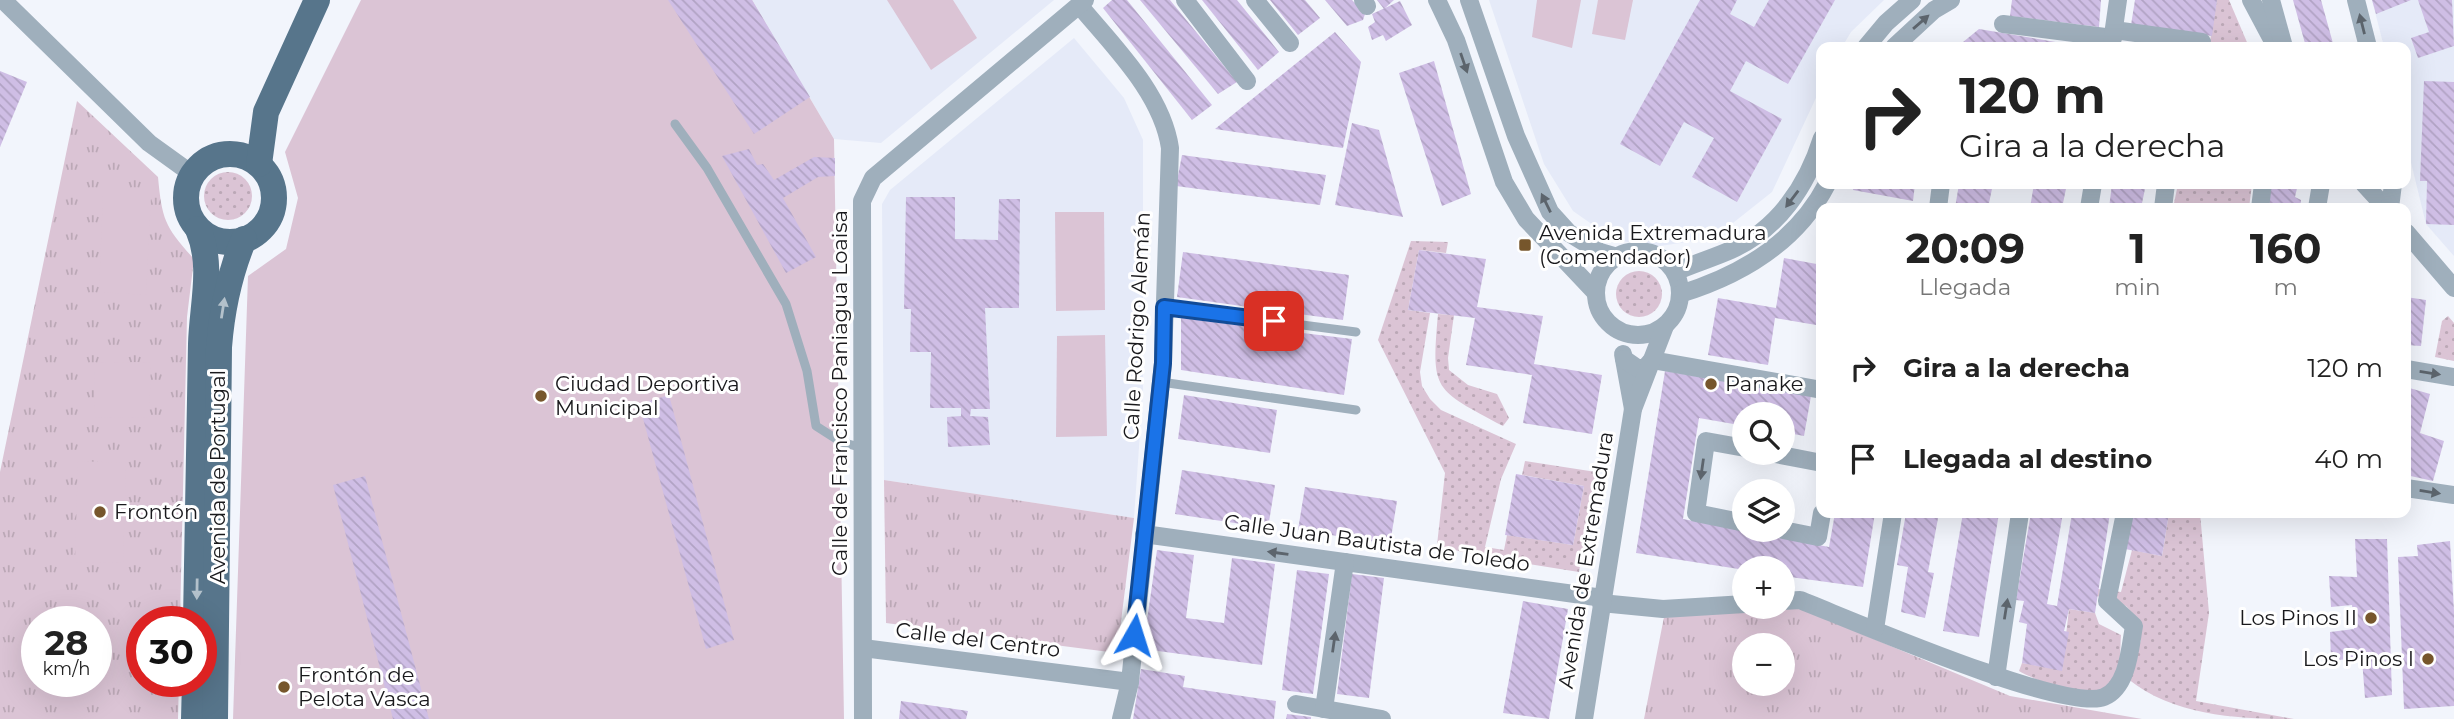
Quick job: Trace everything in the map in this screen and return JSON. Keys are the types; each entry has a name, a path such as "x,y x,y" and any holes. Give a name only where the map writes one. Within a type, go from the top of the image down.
{"main road":[{"path":"259,164 266,112 317,0"},
{"path":"228,154 266,112"},
{"path":"228,154 259,164 268,175 274,202 262,228 244,239 224,242 198,229 186,202 192,174 211,158 228,154"},
{"name":"Avenida de Portugal","path":"196,606 202,326 208,269 205,244 198,229"},
{"name":"Avenida de Portugal","path":"215,719 219,347 222,307 231,270 244,239"},
{"path":"194,719 195,697"}],"street":[{"path":"3,0 149,143 192,174"},
{"path":"1185,0 1247,81"},
{"path":"1255,0 1290,43"},
{"path":"1437,0 1456,40 1504,182 1526,219 1596,293 1602,314 1618,330 1642,335 1665,326"},
{"path":"1469,0 1516,136 1550,212 1569,233 1600,253 1617,257"},
{"path":"1870,42 1886,23 1912,0"},
{"path":"1899,42 1934,10 1951,0"},
{"path":"2113,39 2118,0"},
{"path":"2251,0 2273,42"},
{"path":"2271,0 2283,42"},
{"path":"2357,0 2367,42"},
{"name":"Calle Rodrigo Alemán","path":"1082,3 1137,75 1167,131 1170,148 1161,382 1130,682 1121,719"},
{"name":"Calle de Francisco Paniagua Loaisa","path":"863,719 862,201 873,178 1082,3"},
{"path":"2003,24 2113,39 2180,42"},
{"path":"1675,272 1734,249 1773,223 1797,195 1816,156"},
{"path":"2369,189 2383,203"},
{"path":"1680,294 1744,268 1788,239 1816,205"},
{"path":"2411,238 2454,288"},
{"path":"1596,293 1606,266 1629,252 1656,254 1675,272 1680,294 1678,306 1665,326 1633,409"},
{"path":"1618,330 1633,409"},
{"path":"1624,359 1637,368 1645,368 1652,360"},
{"path":"1652,360 1816,389"},
{"path":"2411,370 2454,377"},
{"name":"Avenida de Extremadura","path":"1584,719 1633,409"},
{"path":"1732,446 1706,441 1696,513 1732,520"},
{"path":"1795,458 1816,462"},
{"path":"2411,489 2454,495"},
{"path":"1795,532 1818,537 1821,518"},
{"path":"1875,629 1892,518"},
{"path":"1996,677 2019,518"},
{"path":"1795,600 1996,677 2069,696 2092,699 2106,696 2122,679 2134,626 2108,601 2124,518"},
{"name":"Calle Juan Bautista de Toledo","path":"1144,534 1664,609 1732,605"},
{"path":"1324,709 1345,562"},
{"name":"Calle del Centro","path":"863,649 1130,682"},
{"path":"1296,704 1382,719"}],"lane":[{"path":"675,124 707,168 786,304 807,371 816,426 841,442 863,449"},
{"path":"1164,307 1356,332"},
{"path":"1161,382 1356,410"}],"shaded area":[{"path":"752,0 1054,0 881,143 834,139"},
{"path":"1489,0 1884,0 1851,32 1845,42 1816,42 1816,98 1772,192 1714,238 1653,247 1613,239 1573,211 1544,164"},
{"path":"2372,0 2454,0 2454,256 2426,224 2411,162 2411,42 2383,42"},
{"path":"1074,38 1124,98 1143,140 1143,390 1134,518 884,480 882,204 890,190"}],"green space":[{"name":"Ciudad Deportiva Municipal","path":"361,0 752,0 834,139 844,719 233,719 248,276 286,249 298,198 285,152"},
{"path":"887,0 953,0 977,38 931,70"},
{"path":"1537,0 1581,0 1572,48 1532,37"},
{"path":"1598,0 1633,0 1625,40 1592,34"},
{"path":"2217,0 2229,0 2247,42 2210,42"},
{"path":"77,101 158,177 161,203 167,222 194,259 187,317 180,606 126,606 126,697 179,697 178,719 0,719 0,472"},
{"path":"228,172 245,179 252,196 245,213 228,220 211,213 204,196 211,179"},
{"path":"2177,189 2251,189 2250,203 2174,203"},
{"path":"103,196 151,196 146,295 99,292"},
{"path":"1055,212 1104,212 1105,310 1056,311"},
{"path":"1411,241 1448,242 1446,253 1419,250 1408,310 1430,313 1420,372 1422,386 1441,410 1516,444 1501,479 1485,547 1504,550 1507,535 1573,545 1584,486 1522,475 1525,461 1596,472 1579,572 1503,560 1503,555 1473,555 1437,545 1445,473 1378,340"},
{"path":"1639,271 1655,278 1662,294 1655,310 1639,317 1623,310 1616,294 1623,278"},
{"path":"1438,314 1454,315 1449,370 1468,385 1497,394 1509,418 1503,426 1463,404 1442,385 1437,374 1436,359"},
{"path":"2448,316 2454,323 2454,361 2435,357 2442,321"},
{"path":"1105,335 1107,436 1056,437 1057,336"},
{"path":"151,362 149,417 94,418 95,363"},
{"name":"Frontón","path":"78,461 126,463 123,563 75,562"},
{"path":"884,480 1134,518 1117,653 886,623"},
{"path":"2168,518 2200,518 2209,613 2196,701 2294,719 2229,716 2186,708 2165,701 2128,679 2141,640 2140,622 2126,606 2097,596 2098,589 2121,592 2132,550 2162,556"},
{"path":"1795,608 1800,608 2010,696 2142,719 1644,719 1664,617 1732,612 1732,619 1795,619"},
{"path":"2069,609 2095,613 2099,624 2121,635 2118,668 2115,679 2108,687 2097,691 2069,689 2040,681 2019,671 2022,663 2062,670"}],"building":[{"path":"668,0 752,0 810,97 754,134"},
{"path":"1112,0 1127,0 1212,105 1192,120 1103,8"},
{"path":"1140,0 1170,0 1237,82 1218,94"},
{"path":"1202,0 1237,0 1279,52 1258,70"},
{"path":"1270,0 1305,0 1320,18 1298,35"},
{"path":"1325,0 1352,0 1365,14 1363,20 1347,26"},
{"path":"1377,0 1394,0 1384,9"},
{"path":"1700,0 1737,0 1730,14 1754,27 1769,0 1835,0 1788,84 1746,61 1730,91 1782,119 1737,202 1692,177 1714,138 1684,122 1660,166 1620,144"},
{"path":"2012,0 2101,0 2099,27 2010,16"},
{"path":"2135,0 2217,0 2212,36 2131,25"},
{"path":"2293,0 2321,0 2333,42 2305,42"},
{"path":"2372,0 2411,0 2376,14"},
{"path":"2418,0 2452,0 2454,46 2418,58 2411,38 2429,32"},
{"path":"1400,1 1412,25 1386,41 1383,35 1372,40 1368,27 1375,22 1372,14"},
{"path":"1979,29 2055,42 1963,42"},
{"path":"1335,32 1361,62 1343,148 1215,129"},
{"path":"1434,61 1471,194 1442,206 1399,73"},
{"path":"0,71 27,82 0,147"},
{"path":"2424,81 2454,82 2454,225 2426,224 2427,181 2420,181"},
{"path":"1352,123 1379,130 1403,217 1335,205"},
{"path":"749,149 757,165 763,164 774,180 814,157 835,158 835,176 818,177 783,198 816,257 786,273 722,156"},
{"path":"1182,155 1326,175 1320,205 1176,186"},
{"path":"1853,189 1914,189 1913,201"},
{"path":"1958,189 1992,189 1989,203 1956,203"},
{"path":"2033,189 2066,189 2063,203 2031,203"},
{"path":"2111,189 2145,189 2142,203 2110,203"},
{"path":"2270,189 2297,189 2295,197 2301,200 2301,203 2269,203"},
{"path":"906,197 955,197 955,239 998,240 999,199 1020,199 1019,308 985,308 990,409 971,409 970,416 988,417 990,445 948,447 947,417 961,416 961,408 930,408 931,352 910,352 911,309 904,309"},
{"path":"1419,250 1486,259 1477,307 1543,316 1534,364 1602,375 1592,434 1523,423 1532,375 1466,365 1475,318 1408,310"},
{"path":"1183,252 1349,275 1343,320 1177,297"},
{"path":"1784,258 1816,264 1816,325 1775,318 1768,365 1708,355 1718,298 1776,308"},
{"path":"2411,298 2426,300 2421,346 2411,345"},
{"path":"1181,318 1352,339 1344,395 1181,370"},
{"path":"1665,371 1811,396 1804,436 1795,434 1795,402 1732,402 1732,424 1699,418 1683,519 1732,528 1732,542 1795,540 1829,547 1834,518 1874,518 1863,587 1795,578 1795,556 1732,556 1732,568 1636,553"},
{"path":"2411,388 2430,394 2420,433 2444,441 2433,481 2411,476"},
{"path":"669,395 734,640 706,649 639,404"},
{"path":"1184,395 1277,410 1270,453 1178,439"},
{"path":"1182,470 1275,485 1268,528 1175,514"},
{"path":"1516,474 1584,486 1573,545 1505,535"},
{"path":"365,476 429,719 393,719 333,485"},
{"path":"1305,487 1397,501 1390,544 1298,530"},
{"path":"1905,518 1938,518 1928,572 1934,573 1925,618 1901,612 1908,567 1897,565"},
{"path":"1962,518 1998,518 1979,637 1943,631"},
{"path":"2030,518 2062,518 2047,604 2057,606 2071,518 2109,518 2095,613 2069,609 2064,631 2069,632 2062,671 2022,663 2027,624 2019,622 2024,601 2016,600"},
{"path":"2131,518 2168,518 2162,556 2125,549"},
{"name":"Los Pinos II","path":"2355,539 2387,539 2392,695 2365,698 2362,659 2331,660 2330,632 2354,629 2352,605 2331,607 2329,576 2357,577"},
{"name":"Los Pinos I","path":"2450,541 2454,611 2454,706 2404,709 2398,557 2418,556 2417,545"},
{"path":"1157,550 1194,555 1186,618 1224,623 1232,558 1275,564 1262,665 1143,649"},
{"path":"1297,570 1329,574 1313,694 1282,690"},
{"path":"1352,574 1384,578 1369,698 1337,694"},
{"path":"1523,601 1568,609 1549,719 1503,713"},
{"path":"1141,669 1185,676 1183,687 1276,701 1274,719 1133,719"},
{"path":"901,701 968,711 966,719 899,719"},
{"path":"1287,714 1311,717 1311,719 1286,719"}],"place":[{"name":"Avenida Extremadura (Comendador)","path":"1525,245"},
{"name":"Panake","path":"1711,384"},
{"name":"Ciudad Deportiva Municipal","path":"541,396"},
{"name":"Frontón","path":"100,512"},
{"name":"Los Pinos II","path":"2371,618"},
{"name":"Los Pinos I","path":"2428,659"},
{"name":"Frontón de Pelota Vasca","path":"284,687"}],"route":[{"path":"1134,635 1163,363 1164,307 1274,321"}]}
